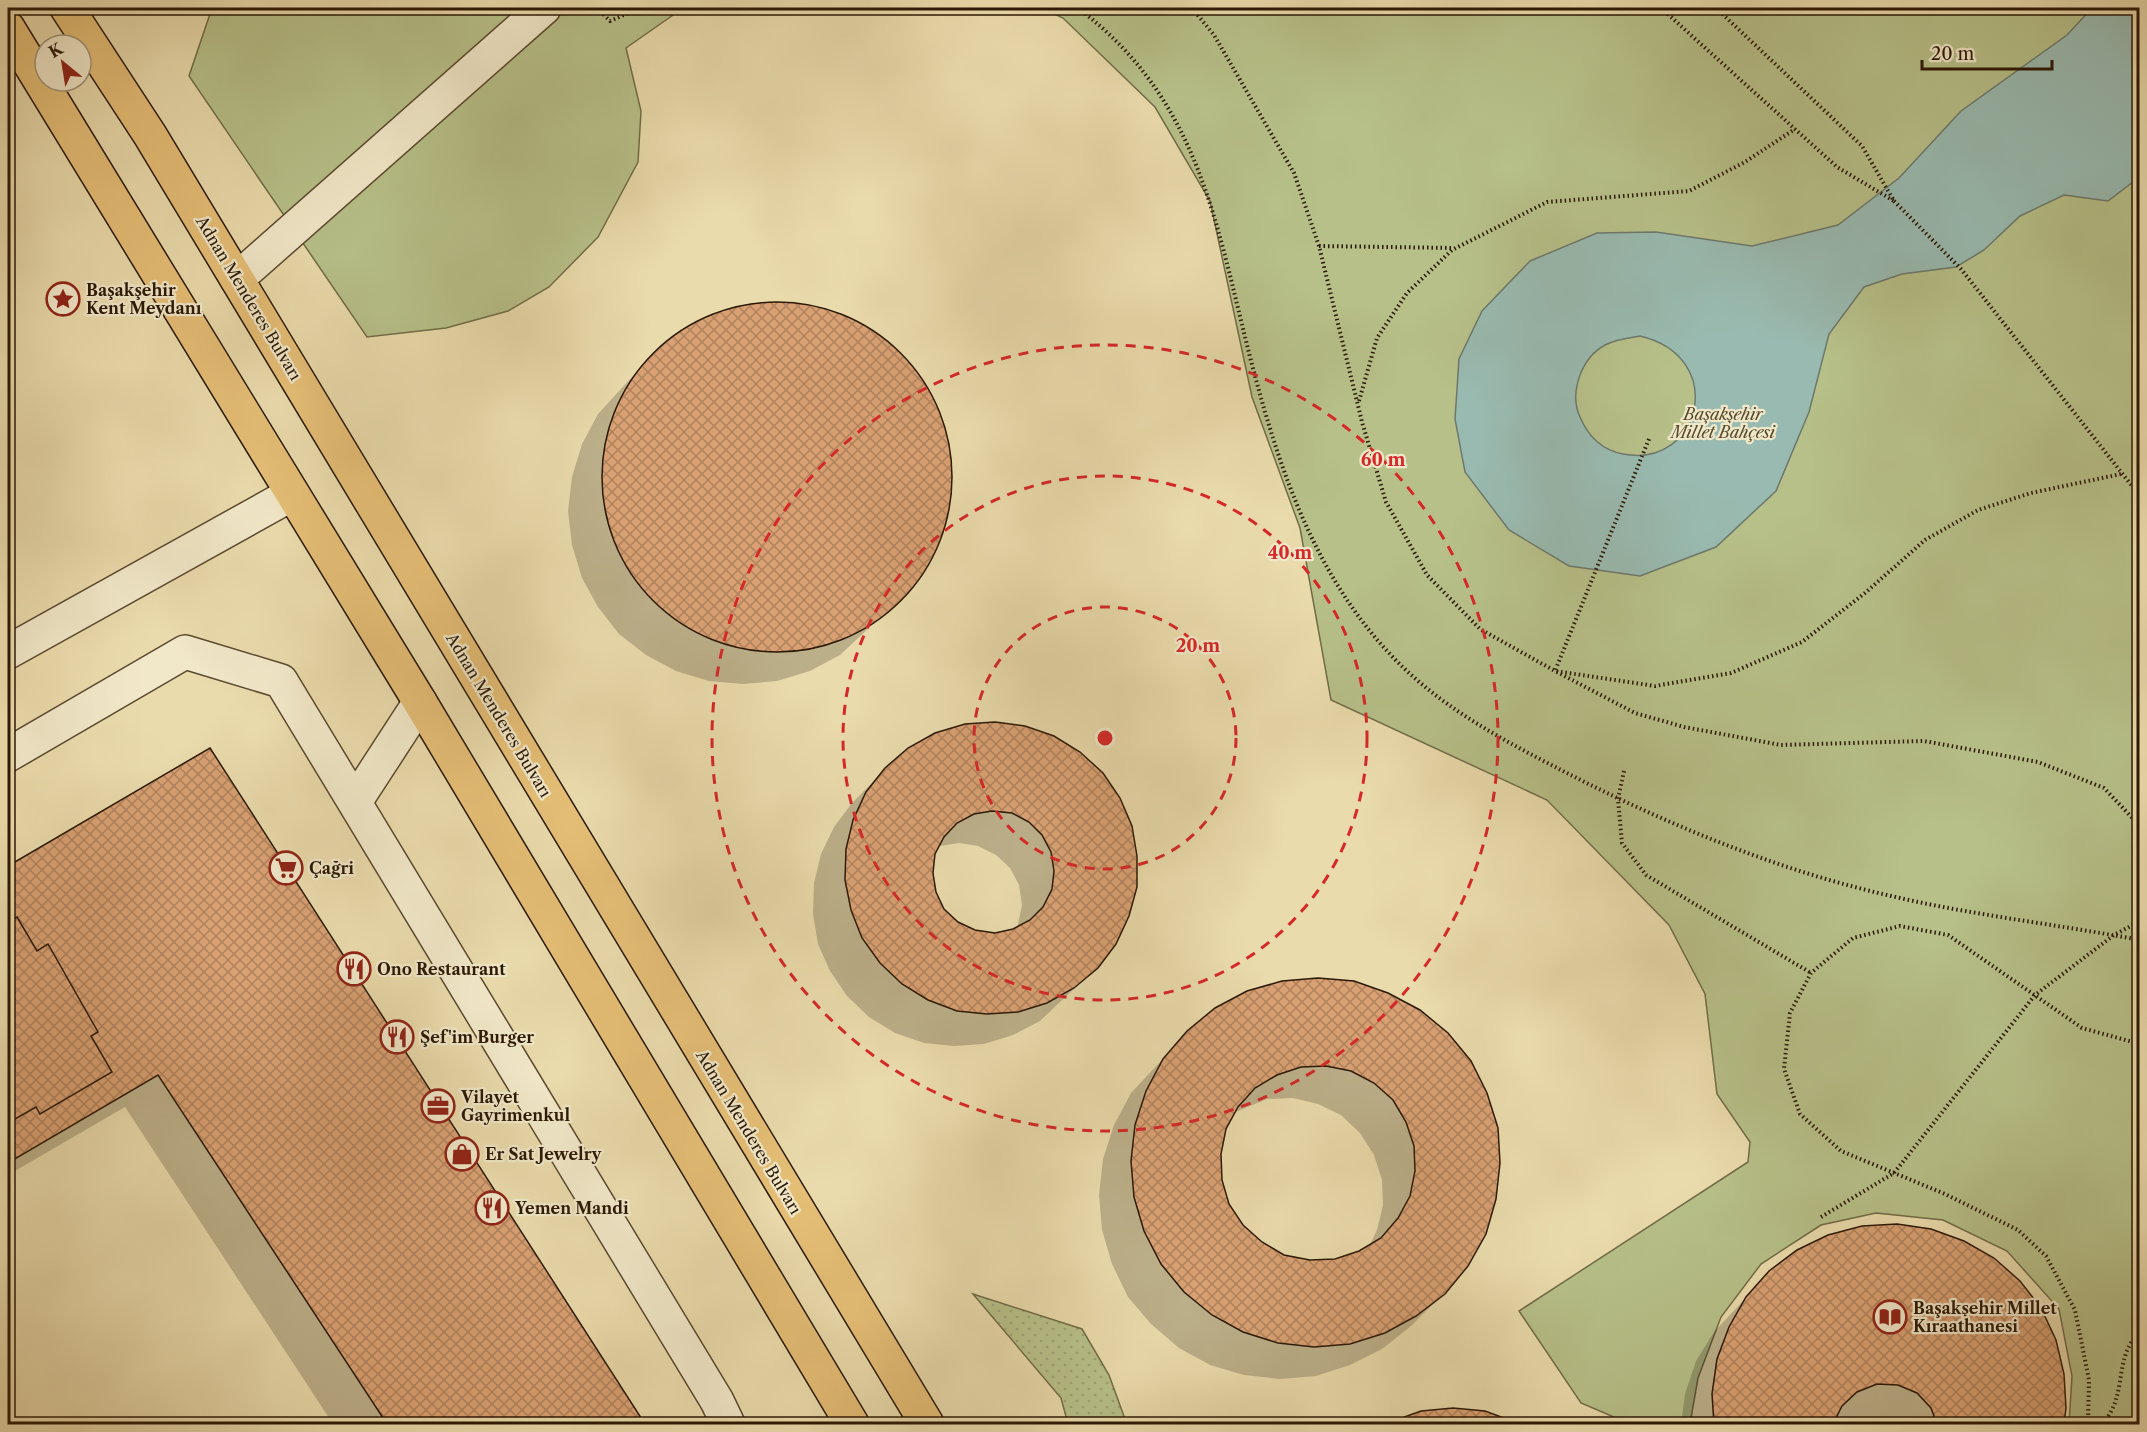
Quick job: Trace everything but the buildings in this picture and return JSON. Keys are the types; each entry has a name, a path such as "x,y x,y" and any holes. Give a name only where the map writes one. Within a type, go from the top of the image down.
{"main road":[{"name":"Adnan Menderes Bulvarı","path":"68,8 144,125 927,1425"},
{"path":"8,28 420,702 852,1425"}],"street":[{"path":"237,279 544,8"},
{"path":"8,652 292,494"},
{"path":"8,755 185,652 281,681 717,1401 728,1425"},
{"path":"355,802 420,702"}],"path":[{"path":"597,8 610,21 640,8"},
{"path":"1078,8 1116,40 1144,72 1168,107 1189,144 1220,231 1254,373 1277,452 1302,520 1335,584 1391,656 1431,693 1474,723 1620,800 1712,839 1877,893 1970,913 2139,939"},
{"path":"1192,8 1214,35 1294,173 1319,246 1359,402 1362,422 1386,502 1427,575 1480,629 1635,713 1706,731 1781,745 1924,741 2038,762 2104,788 2139,826"},
{"path":"1661,8 1837,167 1894,201"},
{"path":"1716,8 1862,146 1894,201 1961,269 2139,496"},
{"path":"1359,402 1377,338 1407,293 1455,248 1547,202 1689,191 1745,162 1795,129"},
{"path":"1319,246 1455,248"},
{"path":"1555,671 1649,439"},
{"path":"1555,671 1655,686 1731,673 1802,642 1865,593 1925,540 1977,510 2031,493 2121,474"},
{"path":"1624,771 1620,800 1622,843 1646,875 1811,973"},
{"path":"1821,1217 1894,1173 2035,995 2114,935 2139,921"},
{"path":"2088,1425 2089,1380 2075,1310 2046,1256 2018,1230 1841,1151 1800,1114 1784,1069 1790,1013 1811,973 1853,938 1900,926 1948,935 2082,1028 2139,1044"},
{"path":"2104,1425 2116,1399 2123,1363 2134,1337 2139,1333"}],"green space":[{"path":"212,8 683,8 626,48 641,111 638,162 598,237 549,287 508,311 446,328 367,337 189,76"},
{"name":"Başakşehir Millet Bahçesi","path":"1042,8 2139,8 2139,1424 2069,1424 2072,1376 2059,1309 2007,1251 1943,1220 1876,1213 1821,1225 1761,1264 1721,1317 1698,1378 1690,1424 1630,1424 1581,1403 1519,1311 1748,1162 1750,1142 1717,1094 1705,994 1669,925 1547,800 1331,700 1300,528 1252,397 1210,201 1155,107 1063,18"},
{"path":"973,1294 1082,1329 1109,1375 1125,1419 1124,1424 1068,1424 1061,1398"}],"water":[{"path":"2092,8 2139,8 2139,182 2133,182 2108,201 2064,195 2020,216 1984,250 1956,267 1902,274 1864,287 1829,334 1809,412 1776,491 1716,547 1640,576 1569,566 1509,530 1465,472 1455,419 1459,359 1482,311 1530,261 1597,233 1656,232 1752,246 1838,225 1899,178 1961,111 2067,35","holes":["1640,336 1668,348 1686,365 1694,387 1694,408 1686,429 1671,445 1650,454 1623,454 1602,446 1587,430 1577,408 1579,377 1589,358 1609,343"]}],"place":[{"name":"Başakşehir Kent Meydanı","path":"63,299"},
{"name":"Çağri","path":"286,868"},
{"name":"Ono Restaurant","path":"354,969"},
{"name":"Şef'im Burger","path":"397,1037"},
{"name":"Vilayet Gayrimenkul","path":"438,1106"},
{"name":"Er Sat Jewelry","path":"462,1154"},
{"name":"Yemen Mandi","path":"492,1208"},
{"name":"Başakşehir Millet Kıraathanesi","path":"1890,1317"}]}
